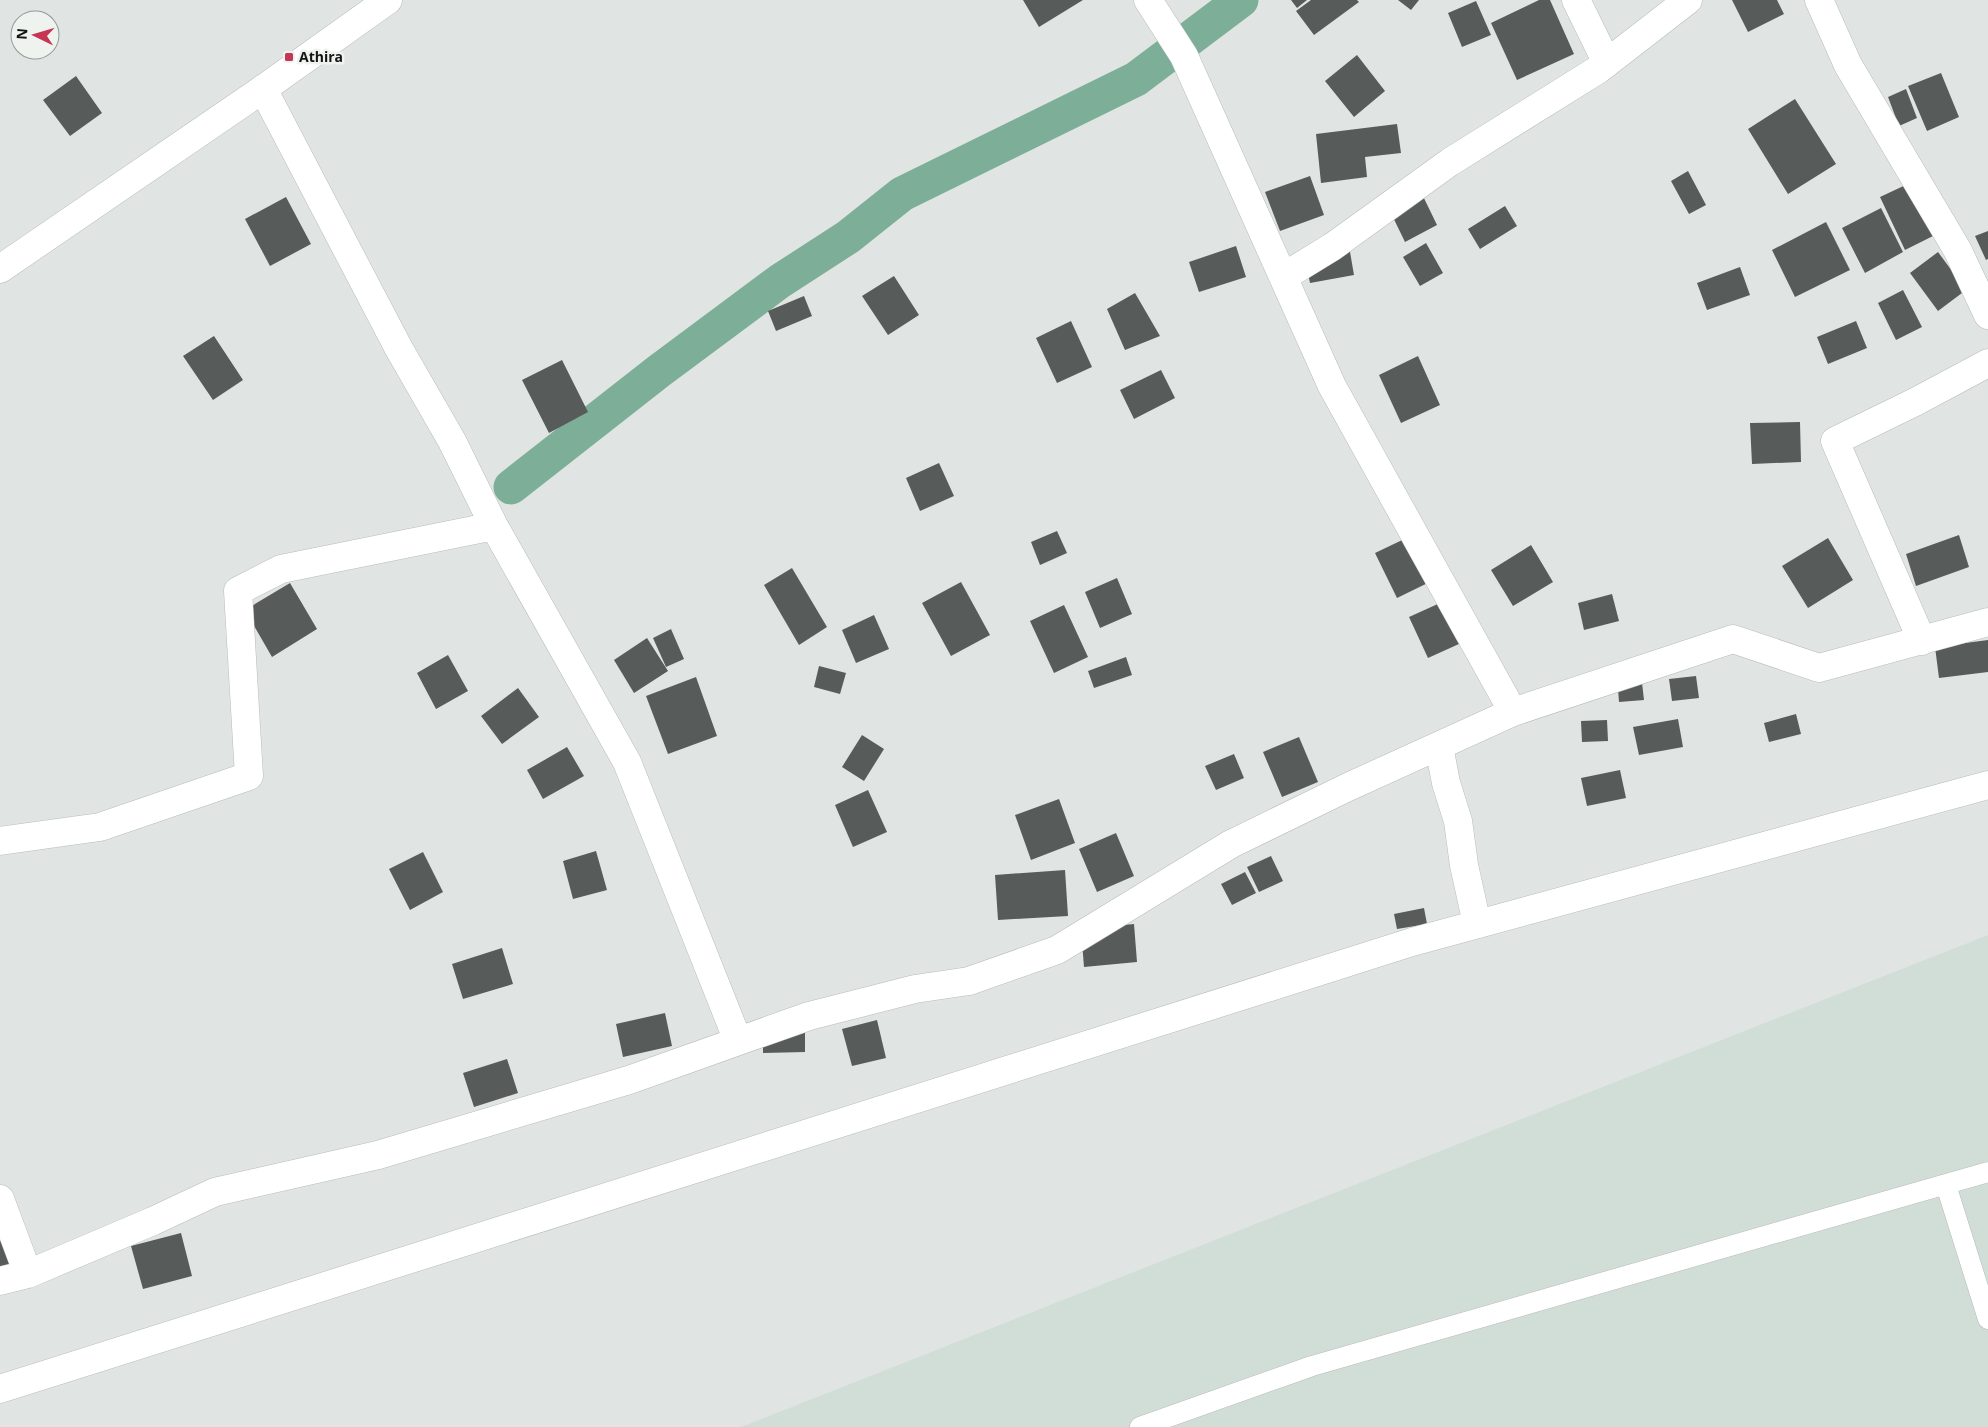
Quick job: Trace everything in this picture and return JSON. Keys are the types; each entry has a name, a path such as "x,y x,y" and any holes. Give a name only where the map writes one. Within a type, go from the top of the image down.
{"street":[{"path":"0,269 263,89 388,0"},
{"path":"1148,0 1184,56 1332,386 1513,712"},
{"path":"1576,0 1608,63"},
{"path":"1283,277 1332,247 1450,162 1608,63 1688,0"},
{"path":"1818,0 1848,65 1958,251 1988,315"},
{"path":"263,89 398,347 452,441 494,526 627,762 738,1041"},
{"path":"1922,641 1835,441 1916,402 1988,362"},
{"path":"0,841 100,827 249,776 238,591 281,568 494,526"},
{"path":"0,1281 28,1274 215,1192 378,1156 629,1080 819,1014 915,989 969,981 1057,950 1231,844 1348,787 1513,712 1733,639 1820,668 1988,622"},
{"path":"1439,746 1446,783 1458,821 1464,865 1477,924"},
{"path":"0,1389 1412,942 1988,785"},
{"path":"0,1199 28,1274"}],"lane":[{"path":"1140,1427 1312,1366 1988,1172"},
{"path":"1946,1185 1988,1320"}],"shaded area":[{"path":"1988,935 1988,1427 741,1427"}],"building":[{"path":"1023,0 1083,0 1039,27"},
{"path":"1291,0 1307,0 1297,8"},
{"path":"1311,0 1357,0 1359,2 1314,35 1296,11"},
{"path":"1398,0 1419,0 1411,10"},
{"path":"1539,0 1550,0 1574,54 1517,80 1491,23"},
{"path":"1732,0 1777,0 1784,14 1748,32"},
{"path":"1476,1 1491,35 1462,47 1448,13"},
{"path":"1357,55 1385,91 1354,117 1325,81"},
{"path":"1941,73 1959,117 1927,131 1908,86"},
{"path":"76,76 102,113 70,136 43,100"},
{"path":"1906,89 1917,118 1899,126 1888,97"},
{"path":"1795,99 1836,164 1788,194 1748,129"},
{"path":"1397,124 1401,153 1365,157 1367,177 1321,183 1316,134"},
{"path":"1688,171 1706,205 1689,214 1671,181"},
{"path":"1310,176 1324,215 1280,231 1265,192"},
{"path":"1912,182 1937,234 1905,250 1880,197"},
{"path":"1421,192 1437,225 1405,242 1389,209"},
{"path":"286,197 311,244 270,266 245,219"},
{"path":"1505,206 1517,226 1480,249 1468,229"},
{"path":"1881,208 1903,252 1865,273 1842,228"},
{"path":"1826,222 1850,270 1795,297 1772,250"},
{"path":"1988,231 1988,259 1986,260 1975,236"},
{"path":"1426,243 1443,273 1420,286 1403,257"},
{"path":"1236,246 1246,277 1199,292 1189,262"},
{"path":"1349,246 1354,275 1310,283 1304,254"},
{"path":"1938,252 1966,290 1938,311 1910,273"},
{"path":"1740,267 1750,295 1707,310 1697,283"},
{"path":"894,276 919,315 888,335 862,296"},
{"path":"1903,290 1922,327 1896,340 1878,303"},
{"path":"1135,293 1160,336 1125,350 1107,309"},
{"path":"804,296 812,316 776,331 768,311"},
{"path":"1071,321 1092,367 1057,383 1036,338"},
{"path":"1856,321 1867,348 1828,364 1817,337"},
{"path":"214,336 243,380 213,400 183,356"},
{"path":"1418,356 1440,405 1401,423 1379,375"},
{"path":"562,360 588,412 549,433 522,380"},
{"path":"1161,370 1175,398 1134,419 1120,390"},
{"path":"1800,422 1801,462 1752,464 1750,423"},
{"path":"939,463 954,496 920,511 906,478"},
{"path":"1057,531 1067,553 1040,565 1031,542"},
{"path":"1419,532 1440,577 1397,598 1375,553"},
{"path":"1959,535 1969,567 1916,586 1906,554"},
{"path":"1828,538 1853,580 1808,608 1782,566"},
{"path":"1531,545 1553,582 1513,606 1491,570"},
{"path":"792,568 827,627 799,645 764,585"},
{"path":"1117,578 1132,614 1100,628 1085,592"},
{"path":"961,582 990,635 951,656 922,603"},
{"path":"290,583 317,629 272,657 245,610"},
{"path":"1612,594 1619,621 1584,630 1578,603"},
{"path":"1451,598 1470,639 1428,658 1409,617"},
{"path":"1064,605 1088,657 1054,673 1030,621"},
{"path":"874,615 889,649 856,663 842,630"},
{"path":"671,629 684,659 666,667 653,638"},
{"path":"647,638 668,671 634,693 614,660"},
{"path":"1988,640 1988,672 1939,678 1935,647"},
{"path":"448,655 468,691 436,709 417,673"},
{"path":"1126,657 1132,675 1094,688 1088,671"},
{"path":"819,666 846,673 840,694 814,687"},
{"path":"1641,674 1644,700 1619,702 1617,676"},
{"path":"1696,676 1699,698 1672,701 1669,679"},
{"path":"696,677 717,736 668,754 646,696"},
{"path":"518,688 539,717 502,744 481,716"},
{"path":"1796,714 1801,734 1769,742 1764,723"},
{"path":"1678,719 1683,747 1639,755 1633,727"},
{"path":"1607,720 1608,741 1582,742 1581,721"},
{"path":"862,735 884,749 864,781 842,767"},
{"path":"1299,737 1318,782 1282,797 1263,752"},
{"path":"567,747 584,776 543,799 527,770"},
{"path":"1234,754 1244,778 1216,790 1205,766"},
{"path":"1620,770 1626,798 1587,806 1581,778"},
{"path":"868,790 887,832 853,847 835,805"},
{"path":"1059,799 1075,843 1031,860 1015,815"},
{"path":"1116,833 1134,876 1097,892 1079,849"},
{"path":"596,851 607,890 573,899 563,861"},
{"path":"423,852 443,892 410,910 389,869"},
{"path":"1271,856 1283,881 1259,892 1247,867"},
{"path":"1065,870 1068,916 998,920 995,875"},
{"path":"1245,872 1256,893 1232,905 1221,884"},
{"path":"1424,908 1427,924 1397,929 1394,914"},
{"path":"1134,924 1137,962 1084,967 1081,929"},
{"path":"502,948 513,984 463,999 452,964"},
{"path":"665,1013 672,1046 623,1057 616,1024"},
{"path":"877,1020 886,1058 852,1066 842,1029"},
{"path":"805,1027 805,1052 763,1053 763,1028"},
{"path":"507,1059 518,1093 474,1107 463,1073"},
{"path":"0,1229 11,1267 0,1270"},
{"path":"181,1233 192,1276 143,1289 131,1246"}],"waterway":[{"path":"511,487 659,371 780,281 848,237 902,194 1136,79 1241,0"}],"place":[{"name":"Athira","path":"289,57"}]}
